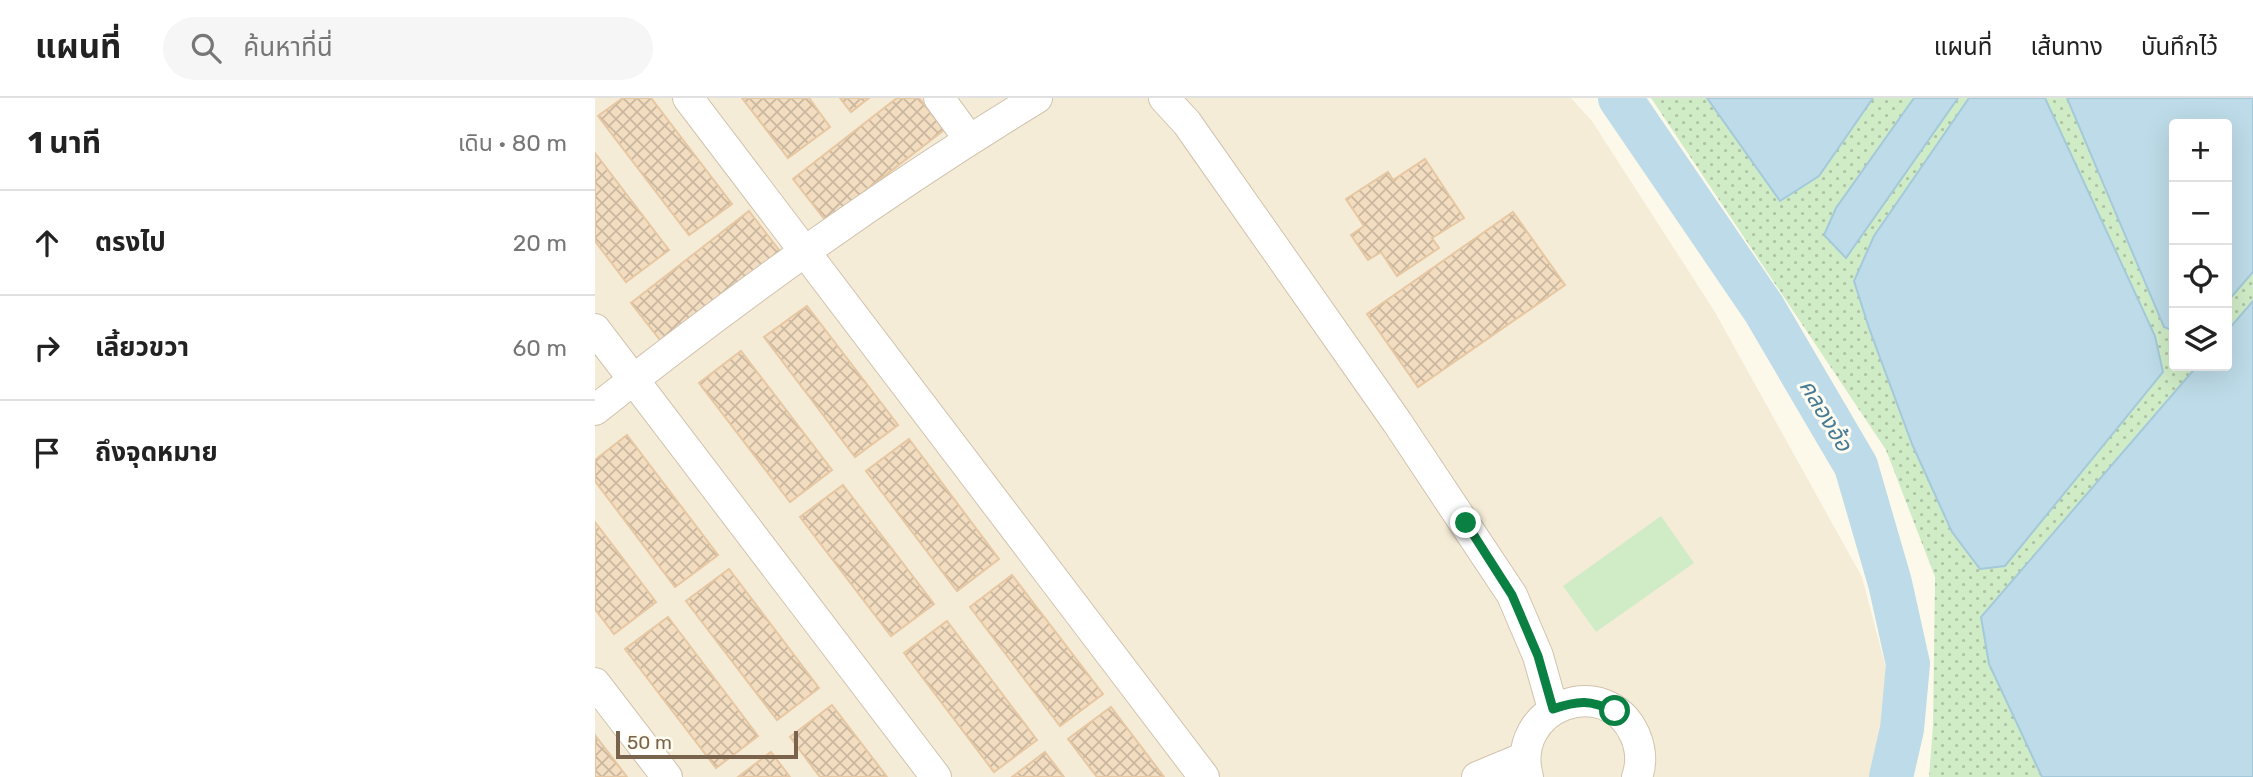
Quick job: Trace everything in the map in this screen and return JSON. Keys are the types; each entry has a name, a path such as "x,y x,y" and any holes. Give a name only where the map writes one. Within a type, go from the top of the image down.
{"street":[{"path":"688,98 1204,777"},
{"path":"939,98 969,139"},
{"path":"595,410 806,252 969,139 1037,98"},
{"path":"1164,98 1187,123 1397,422 1506,584 1538,656 1553,709"},
{"path":"595,329 936,777"},
{"path":"595,683 667,777"},
{"path":"1477,777 1527,767 1529,738 1539,721 1553,709 1574,702 1595,702 1615,711 1631,726 1640,746 1640,768 1637,777"}],"shaded area":[{"path":"595,98 1571,98 1592,121 1715,312 1862,577 1902,729 1890,777 595,777"}],"green space":[{"path":"1651,98 1707,98 1780,201 1819,175 1873,98 1914,98 1836,208 1824,234 1846,258 1958,98 1969,98 1874,236 1854,281 1899,408 1952,532 2163,372 2155,336 2045,98 2067,98 2164,327 2169,329 2169,371 2193,371 1981,617 1989,664 2042,777 1929,777 1933,725 1935,577 1886,450"},
{"path":"2253,272 2253,301 2232,325 2232,296"},
{"path":"1661,516 1694,563 1596,632 1563,586"}],"water":[{"path":"1707,98 1873,98 1819,176 1780,201"},
{"path":"1914,98 1958,98 1846,258 1824,235 1836,208"},
{"path":"1969,98 2045,98 2155,336 2163,372 2005,566 1980,569 1952,532 1912,444 1854,281 1874,236"},
{"path":"2067,98 2253,98 2253,272 2232,296 2232,119 2169,119 2169,329 2164,327"},
{"path":"2253,301 2253,777 2042,777 1989,664 1981,617 2193,371 2232,371 2232,325"}],"building":[{"path":"623,98 651,98 732,204 689,235 598,116"},
{"path":"742,98 809,98 830,127 788,158"},
{"path":"840,98 869,98 851,112"},
{"path":"897,98 919,98 944,130 826,221 793,179"},
{"path":"595,153 669,250 626,282 595,241"},
{"path":"1425,159 1464,218 1432,238 1439,248 1397,276 1381,252 1368,260 1351,235 1364,226 1346,199 1388,172 1393,180"},
{"path":"749,211 782,254 664,345 631,303"},
{"path":"1513,212 1565,285 1418,387 1367,314"},
{"path":"807,306 898,425 855,457 764,337"},
{"path":"741,351 832,470 790,502 699,383"},
{"path":"627,435 718,555 675,587 595,481 595,460"},
{"path":"909,439 999,559 957,591 866,471"},
{"path":"843,485 934,604 891,636 800,517"},
{"path":"595,522 656,602 614,634 595,609"},
{"path":"729,569 819,688 777,720 686,601"},
{"path":"1012,575 1103,694 1060,726 970,607"},
{"path":"668,617 758,736 716,768 625,649"},
{"path":"947,621 1037,740 994,772 904,653"},
{"path":"832,705 887,777 820,777 790,737"},
{"path":"1111,707 1164,777 1097,777 1068,739"},
{"path":"595,735 627,777 595,777"},
{"path":"771,752 790,777 738,777"},
{"path":"1045,752 1064,777 1012,777"}],"waterway":[{"name":"คลองอ้อ","path":"1620,98 1764,309 1856,466 1890,583 1908,664 1902,729 1891,777"}],"route":[{"path":"1466,523 1512,595 1538,656 1553,709 1574,702 1595,702 1615,711"}]}
